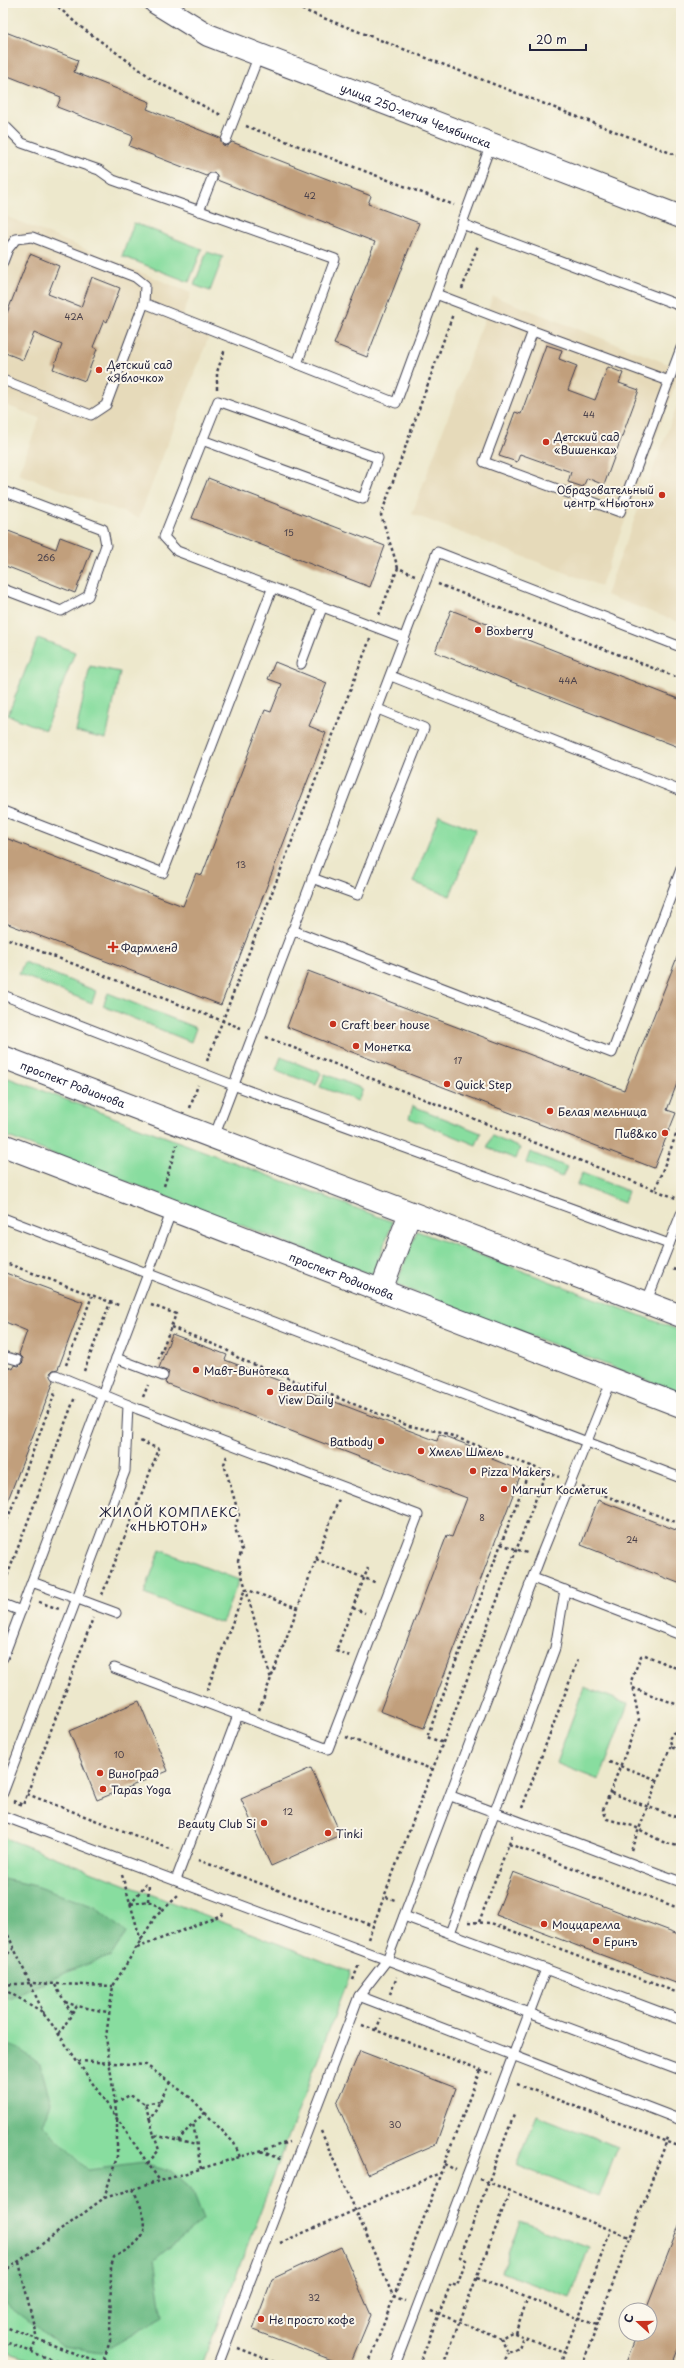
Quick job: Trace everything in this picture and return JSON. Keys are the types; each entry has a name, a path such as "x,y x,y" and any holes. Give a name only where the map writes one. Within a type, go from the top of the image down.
{"street":[{"name":"улица 250-летия Челябинска","path":"156,3 208,34 259,55 681,217"},
{"name":"проспект Родионова","path":"3,1057 646,1304 681,1316"},
{"name":"проспект Родионова","path":"3,1145 612,1378 681,1406"},
{"path":"381,1290 410,1213"}],"lane":[{"path":"226,140 235,122 259,55"},
{"path":"3,124 22,143 99,170 113,180 335,259 296,364"},
{"path":"144,304 230,336 296,364 396,403 491,144"},
{"path":"199,211 212,178"},
{"path":"462,224 681,306"},
{"path":"3,262 8,249 16,239 32,237 135,277 145,285 144,304 106,405 91,414 3,380"},
{"path":"436,294 669,381"},
{"path":"533,331 484,462 620,512 681,348"},
{"path":"202,440 363,499 378,458 218,400 202,440 164,537 177,551 272,589 404,638"},
{"path":"3,491 103,529 106,545 88,596 61,611 3,589"},
{"path":"214,1137 437,552 681,647"},
{"path":"3,811 162,873 272,589"},
{"path":"301,664 322,608"},
{"path":"391,676 681,791"},
{"path":"312,878 358,895 421,736 424,728 378,709"},
{"path":"292,930 612,1053 681,869"},
{"path":"3,996 233,1085 669,1244"},
{"path":"3,1658 172,1210"},
{"path":"646,1304 681,1214"},
{"path":"3,1218 681,1478"},
{"path":"3,1356 16,1360"},
{"path":"116,1358 162,1376"},
{"path":"59,1376 103,1393 128,1405 418,1515 328,1749 114,1668"},
{"path":"218,2365 358,1996 387,1960 451,1796 540,1558 612,1378"},
{"path":"3,1793 125,1471 128,1405"},
{"path":"533,1578 681,1635"},
{"path":"32,1582 116,1613"},
{"path":"450,1933 555,1648 565,1590"},
{"path":"3,1604 21,1611"},
{"path":"176,1880 238,1715"},
{"path":"451,1796 681,1882"},
{"path":"3,1816 681,2070"},
{"path":"404,1916 681,2020"},
{"path":"395,2365 546,1969"},
{"path":"358,1996 681,2120"}],"path":[{"path":"54,3 78,25 157,82 235,122 467,210"},
{"path":"285,3 681,157"},
{"path":"398,568 381,515 483,231"},
{"path":"217,372 230,336"},
{"path":"3,937 253,1032 681,1200"},
{"path":"654,1190 681,1122"},
{"path":"3,1531 59,1376 92,1296"},
{"path":"139,1300 176,1314 171,1327 225,1349 240,1359 409,1426 442,1432 546,1472 386,1897 373,1926 350,1988"},
{"path":"92,1621 3,1588 110,1302"},
{"path":"232,1445 224,1464 239,1515 234,1528 242,1550 238,1561 271,1679"},
{"path":"444,1743 427,1737 531,1466"},
{"path":"255,1722 344,1487"},
{"path":"580,1494 582,1487 681,1524"},
{"path":"501,1544 540,1558"},
{"path":"316,1559 390,1588"},
{"path":"362,1660 336,1650 368,1568"},
{"path":"245,1589 298,1608"},
{"path":"203,1702 245,1589"},
{"path":"681,1670 645,1655 641,1656 631,1681 639,1719 604,1810 607,1819 639,1829 663,1842 681,1847"},
{"path":"479,1922 578,1659"},
{"path":"632,1688 681,1706"},
{"path":"626,1862 671,1745 670,1735 676,1731 681,1731"},
{"path":"345,1736 434,1770"},
{"path":"671,1745 676,1749 681,1749"},
{"path":"609,1762 658,1780"},
{"path":"610,1793 681,1819"},
{"path":"27,1794 373,1926"},
{"path":"509,1844 681,1909"},
{"path":"118,1858 141,1942"},
{"path":"130,1904 149,1880 148,1901"},
{"path":"104,2198 117,2157 117,2119 106,2037 107,2012 112,1986 141,1942 155,1917 190,1886"},
{"path":"386,1897 408,1905"},
{"path":"130,1904 148,1901 164,1909"},
{"path":"137,1948 245,1906"},
{"path":"454,1921 491,1923 681,1994"},
{"path":"3,1924 46,2017"},
{"path":"3,1958 14,1948"},
{"path":"3,1985 30,1983 112,1986"},
{"path":"55,1984 72,2014"},
{"path":"3,1989 40,2011 46,2017 160,2181"},
{"path":"65,2002 107,2012"},
{"path":"59,2034 78,2006"},
{"path":"358,2023 681,2147"},
{"path":"77,2061 146,2065 191,2098 206,2112 234,2143 240,2157"},
{"path":"368,2365 480,2070"},
{"path":"150,2120 170,2082"},
{"path":"115,2102 130,2095 144,2104 159,2150 148,2163"},
{"path":"144,2104 160,2101"},
{"path":"178,2141 192,2123 206,2112"},
{"path":"418,2365 451,2283 457,2285 466,2260 460,2257 514,2115"},
{"path":"192,2123 201,2169"},
{"path":"154,2135 196,2145"},
{"path":"582,2365 632,2238 669,2135"},
{"path":"3,2273 104,2198 292,2141 289,2148"},
{"path":"260,2151 284,2161"},
{"path":"281,2168 287,2154"},
{"path":"444,2164 632,2238"},
{"path":"279,2243 441,2172"},
{"path":"3,2326 103,2365 110,2341 111,2267 114,2257 135,2246 143,2238 145,2226 133,2189"},
{"path":"443,2365 510,2191"},
{"path":"560,2365 612,2230"},
{"path":"19,2262 37,2339 31,2352"},
{"path":"477,2278 597,2325"},
{"path":"515,2333 528,2298"},
{"path":"503,2365 508,2353 518,2348 523,2336"},
{"path":"501,2338 508,2353"},
{"path":"3,2341 66,2365"},
{"path":"234,2346 282,2365"}],"shaded area":[{"name":"Детский сад «Яблочко»","path":"3,215 191,293 180,324 209,336 139,518 18,474 40,418 3,404"},
{"name":"Детский сад «Вишенка»","path":"493,296 681,369 601,586 412,514"},
{"name":"Образовательный центр «Ньютон»","path":"681,395 681,623 606,595"}],"green space":[{"path":"134,223 202,249 189,282 122,256"},
{"path":"207,252 223,257 210,291 194,285"},
{"path":"38,638 75,652 45,730 8,715"},
{"path":"90,666 120,672 106,739 76,732"},
{"path":"439,815 476,830 450,896 413,882"},
{"path":"24,962 96,991 92,1003 19,974"},
{"path":"108,993 196,1028 191,1042 103,1006"},
{"path":"281,1057 321,1073 316,1085 276,1070"},
{"path":"325,1074 363,1089 358,1101 320,1087"},
{"path":"3,1076 393,1222 372,1275 3,1135"},
{"path":"413,1106 481,1133 476,1145 409,1118"},
{"path":"492,1136 520,1148 516,1159 487,1148"},
{"path":"530,1152 567,1167 562,1177 526,1163"},
{"path":"582,1173 628,1191 624,1203 577,1185"},
{"path":"417,1231 681,1331 681,1393 396,1285"},
{"path":"160,1550 239,1580 222,1623 144,1594"},
{"path":"584,1687 628,1704 599,1780 556,1763"},
{"path":"3,1837 351,1972 202,2365 48,2365 3,2351"},
{"path":"3,1879 32,1885 95,1907 126,1933 111,1956 61,1974 10,1999 3,1998"},
{"path":"3,2043 19,2049 40,2064 51,2103 43,2125 88,2170 144,2163 171,2171 191,2189 203,2220 154,2260 163,2317 102,2352 61,2346 3,2302"},
{"path":"536,2115 618,2147 599,2197 516,2165"},
{"path":"520,2221 589,2247 570,2298 501,2272"}],"building":[{"path":"3,31 78,60 74,72 150,102 147,109 220,138 223,145 227,146 232,142 371,196 368,204 419,223 367,357 334,344 375,242 217,180 217,175 214,172 206,176 129,146 133,136 57,107 61,97 3,74"},
{"path":"30,254 59,266 48,294 81,307 92,277 120,288 107,322 104,320 93,347 97,349 85,381 53,369 62,345 34,333 23,360 3,352 3,312 7,313"},
{"path":"546,345 562,350 559,359 577,366 568,390 595,400 608,367 623,373 619,383 639,390 604,485 587,478 583,487 568,482 571,472 520,454 517,462 499,456 515,412 521,414"},
{"path":"208,478 385,546 370,587 192,518"},
{"path":"3,529 56,549 60,537 92,549 75,593 3,565"},
{"path":"451,610 681,700 681,748 435,652"},
{"path":"275,662 327,683 309,726 326,733 221,1005 3,922 3,837 183,906 196,873 202,875 265,710 271,712 282,684 268,679"},
{"path":"680,950 681,1073 667,1110 676,1113 654,1168 287,1027 308,971 624,1090"},
{"path":"3,1272 83,1302 58,1369 53,1370 50,1373 54,1381 4,1510 3,1380 8,1367 13,1369 14,1365 19,1366 23,1362 23,1358 19,1354 27,1331 3,1321"},
{"path":"172,1334 227,1355 225,1360 437,1441 439,1434 494,1455 492,1459 522,1471 424,1728 380,1711 447,1535 452,1537 467,1498 165,1383 169,1372 159,1368"},
{"path":"598,1500 681,1532 681,1584 581,1545"},
{"path":"139,1701 168,1771 97,1800 69,1731"},
{"path":"311,1768 341,1835 271,1866 241,1799"},
{"path":"513,1872 681,1935 681,1985 496,1915"},
{"path":"360,2051 456,2088 436,2144 368,2174 337,2104"},
{"path":"680,2223 681,2342 672,2365 625,2365 634,2342 658,2342 658,2302 649,2302"},
{"path":"341,2247 371,2315 350,2365 345,2365 253,2330 272,2279"}],"place":[{"name":"Детский сад «Яблочко»","path":"99,370"},
{"name":"Детский сад «Вишенка»","path":"546,442"},
{"name":"Образовательный центр «Ньютон»","path":"662,495"},
{"name":"Boxberry","path":"478,630"},
{"name":"Фармленд","path":"113,947"},
{"name":"Craft beer house","path":"333,1024"},
{"name":"Монетка","path":"356,1046"},
{"name":"Quick Step","path":"447,1084"},
{"name":"Белая мельница","path":"550,1111"},
{"name":"Пив&ко","path":"665,1133"},
{"name":"Мавт-Винотека","path":"196,1370"},
{"name":"Beautiful View Daily","path":"270,1392"},
{"name":"Batbody","path":"381,1441"},
{"name":"Хмель Шмель","path":"421,1451"},
{"name":"Pizza Makers","path":"473,1471"},
{"name":"Магнит Косметик","path":"504,1489"},
{"name":"ВиноГрад","path":"100,1773"},
{"name":"Tapas Yoga","path":"103,1789"},
{"name":"Beauty Club Si","path":"264,1823"},
{"name":"Tinki","path":"328,1833"},
{"name":"Моццарелла","path":"544,1924"},
{"name":"Еринъ","path":"596,1941"},
{"name":"Не просто кофе","path":"261,2319"}],"district":[{"name":"ЖИЛОЙ КОМПЛЕКС «НЬЮТОН»","path":"169,1519"}]}
